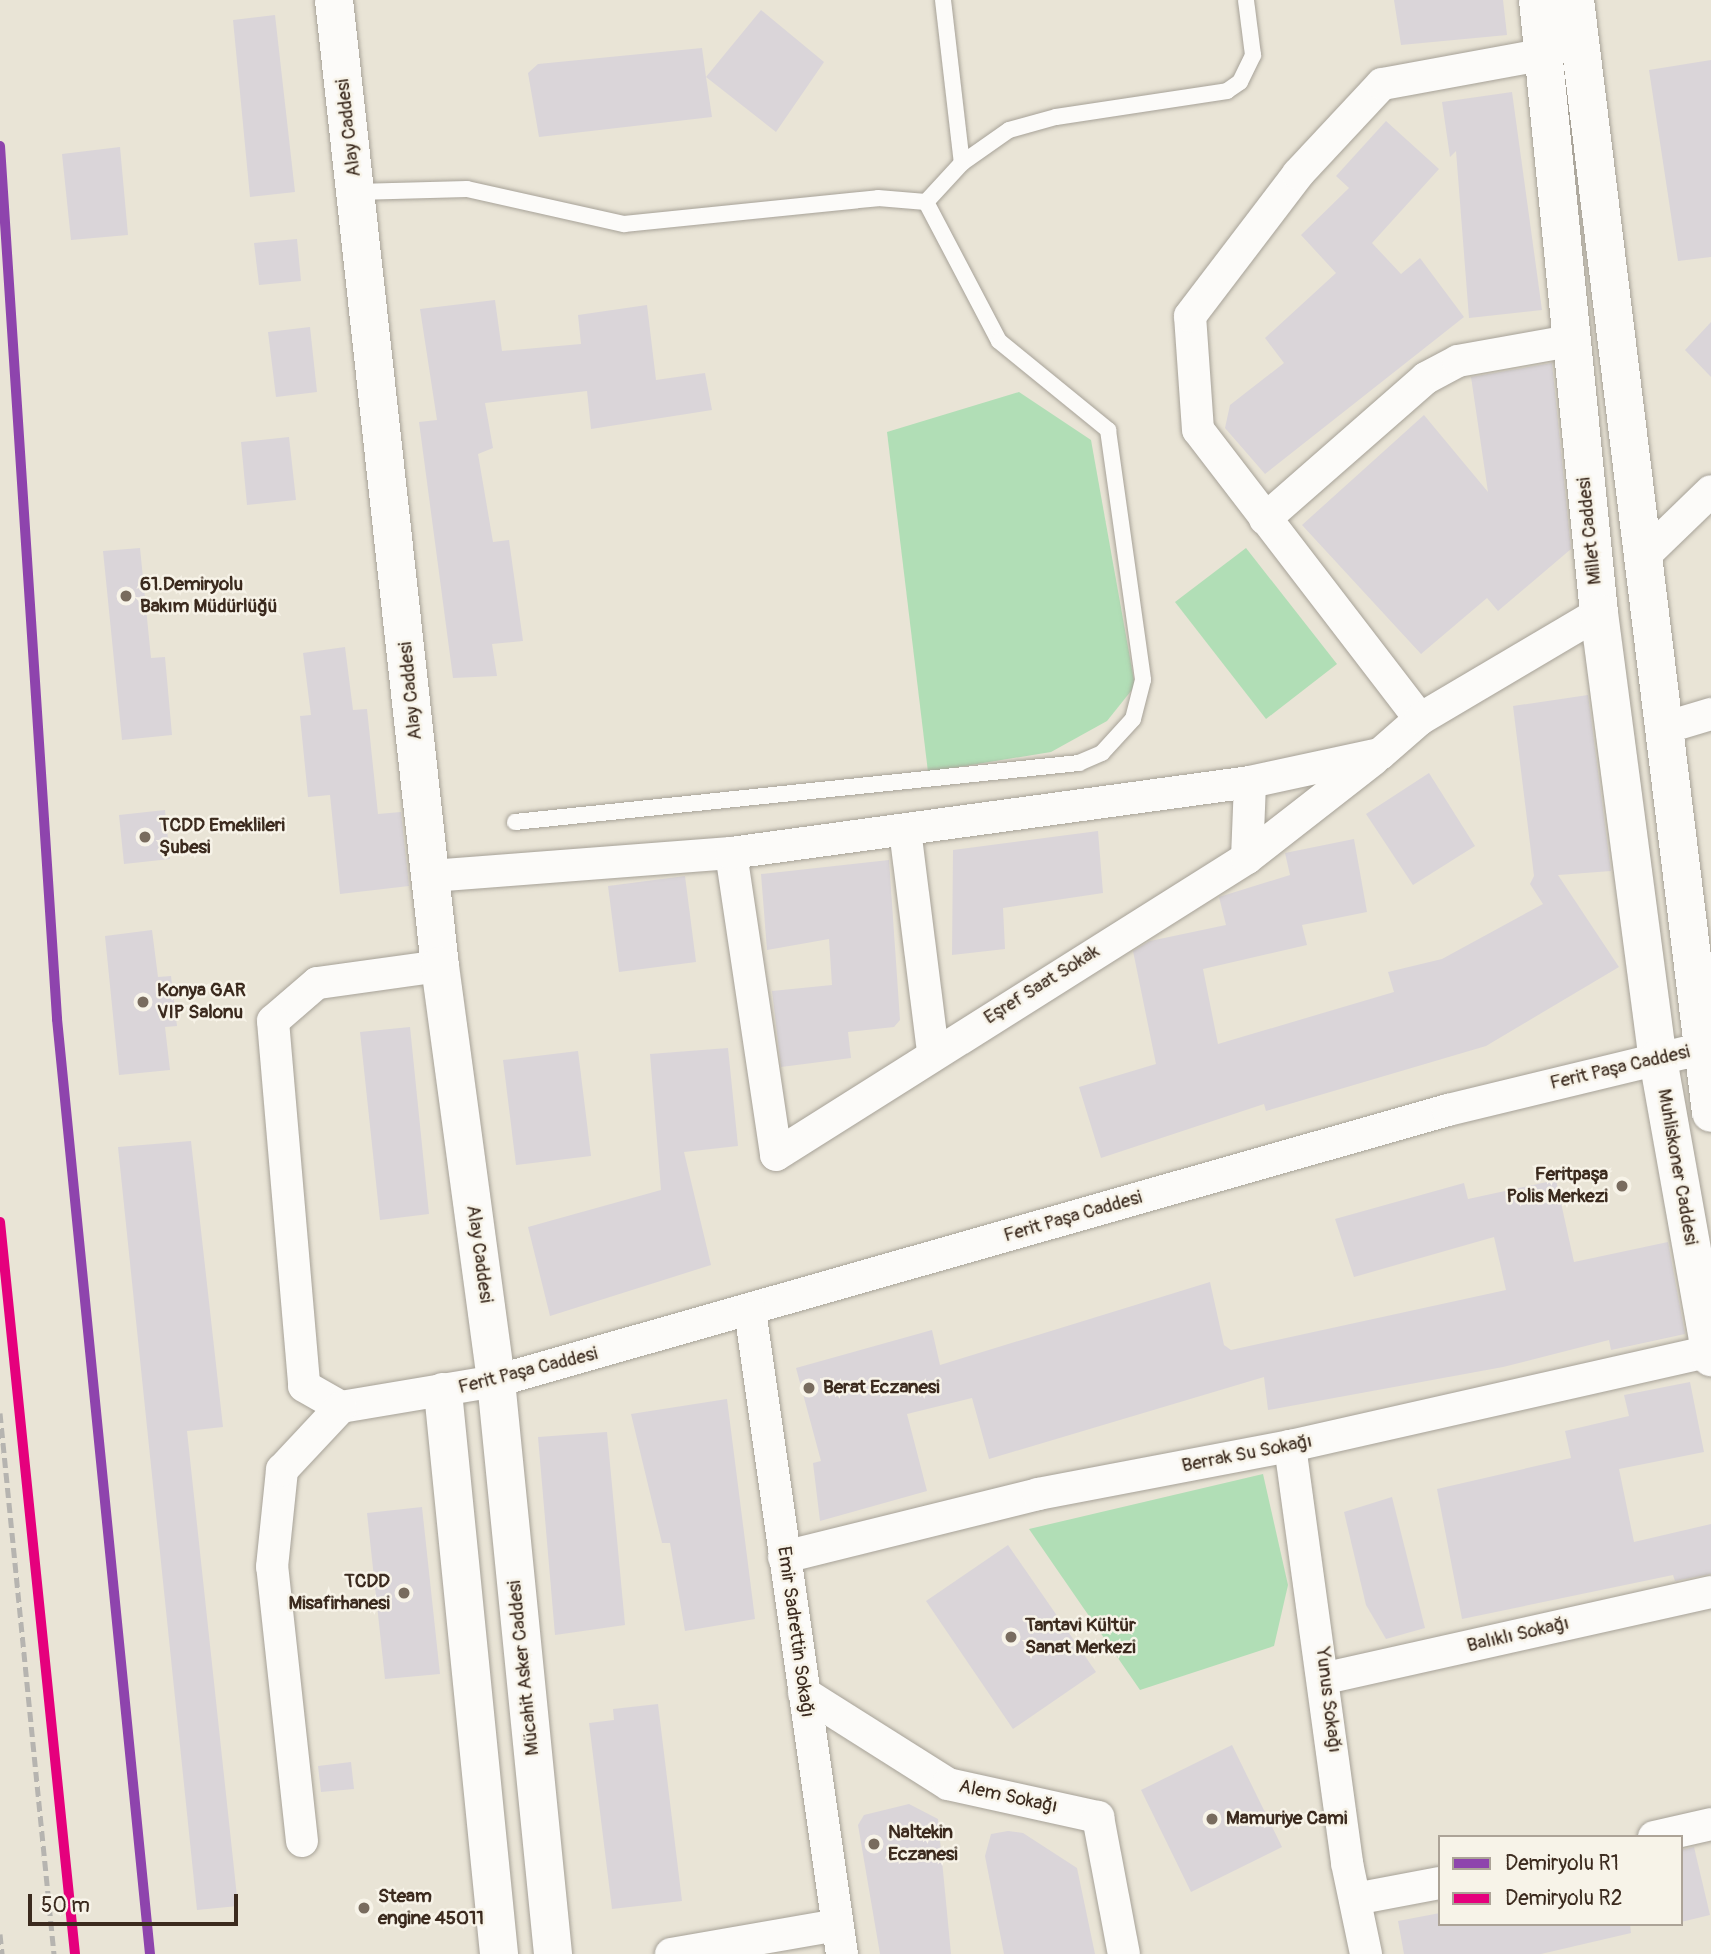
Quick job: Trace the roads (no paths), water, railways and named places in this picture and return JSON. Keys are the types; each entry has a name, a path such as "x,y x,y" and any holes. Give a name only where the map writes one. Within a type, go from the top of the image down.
{"main road":[{"name":"Alay Caddesi","path":"334,0 440,966 496,1381"},
{"name":"Millet Caddesi","path":"1538,0 1569,341 1599,613 1658,1059"},
{"path":"1575,0 1664,728 1709,1047 1711,1113"},
{"name":"Muhliskoner Caddesi","path":"1658,1059 1710,1354"},
{"name":"Mücahit Asker Caddesi","path":"496,1381 553,1954"},
{"path":"443,1392 499,1954"}],"street":[{"path":"1420,719 1198,430 1190,316 1298,174 1382,83 1545,54"},
{"path":"1265,519 1426,378 1458,360 1569,341"},
{"path":"1644,556 1711,491"},
{"name":"Eşref Saat Sokak","path":"731,853 776,1155 933,1052 1247,858 1380,754 1420,719 1599,613"},
{"path":"1664,728 1711,714"},
{"path":"431,876 731,853 1250,782 1380,754"},
{"path":"1247,858 1250,782"},
{"path":"905,830 933,1052"},
{"path":"302,1841 272,1567 282,1470 341,1407 304,1386 273,1021 317,983 440,966"},
{"name":"Ferit Paşa Caddesi","path":"341,1407 496,1381 1448,1110 1709,1047"},
{"name":"Emir Sadrettin Sokağı","path":"750,1310 840,1940"},
{"name":"Berrak Su Sokağı","path":"784,1557 1038,1494 1290,1446 1710,1354"},
{"name":"Yunus Sokağı","path":"1290,1446 1326,1678 1355,1899 1366,1954"},
{"name":"Balıklı Sokağı","path":"1326,1678 1711,1592"},
{"name":"Alem Sokağı","path":"804,1693 948,1784 1098,1817 1124,1954"},
{"path":"1664,1835 1711,1825"},
{"path":"1355,1899 1438,1883"},
{"path":"671,1954 840,1940"}],"lane":[{"path":"943,0 962,163"},
{"path":"926,202 962,163 1032,122 1227,91 1250,69 1253,55 1246,0"},
{"path":"356,192 467,189 624,224 878,198 926,202"},
{"path":"515,822 1079,763 1102,752 1133,719 1143,680 1108,430 999,341 926,202"}],"railway":[{"path":"0,1222 75,1954"},
{"path":"0,1413 54,1954"},
{"path":"0,1934 2,1954"}],"rail line":[{"name":"R1","path":"0,146 57,1019 150,1954"},
{"name":"R2","path":"0,1222 75,1954"}],"place":[{"name":"61.Demiryolu Bakım Müdürlüğü","path":"126,596"},
{"name":"TCDD Emeklileri Şubesi","path":"145,837"},
{"name":"Konya GAR VIP Salonu","path":"143,1002"},
{"name":"Feritpaşa Polis Merkezi","path":"1622,1186"},
{"name":"Berat Eczanesi","path":"809,1388"},
{"name":"TCDD Misafirhanesi","path":"404,1593"},
{"name":"Tantavi Kültür Sanat Merkezi","path":"1011,1637"},
{"name":"Mamuriye Cami","path":"1212,1819"},
{"name":"Naltekin Eczanesi","path":"874,1844"},
{"name":"Steam engine 45011","path":"364,1908"}]}
